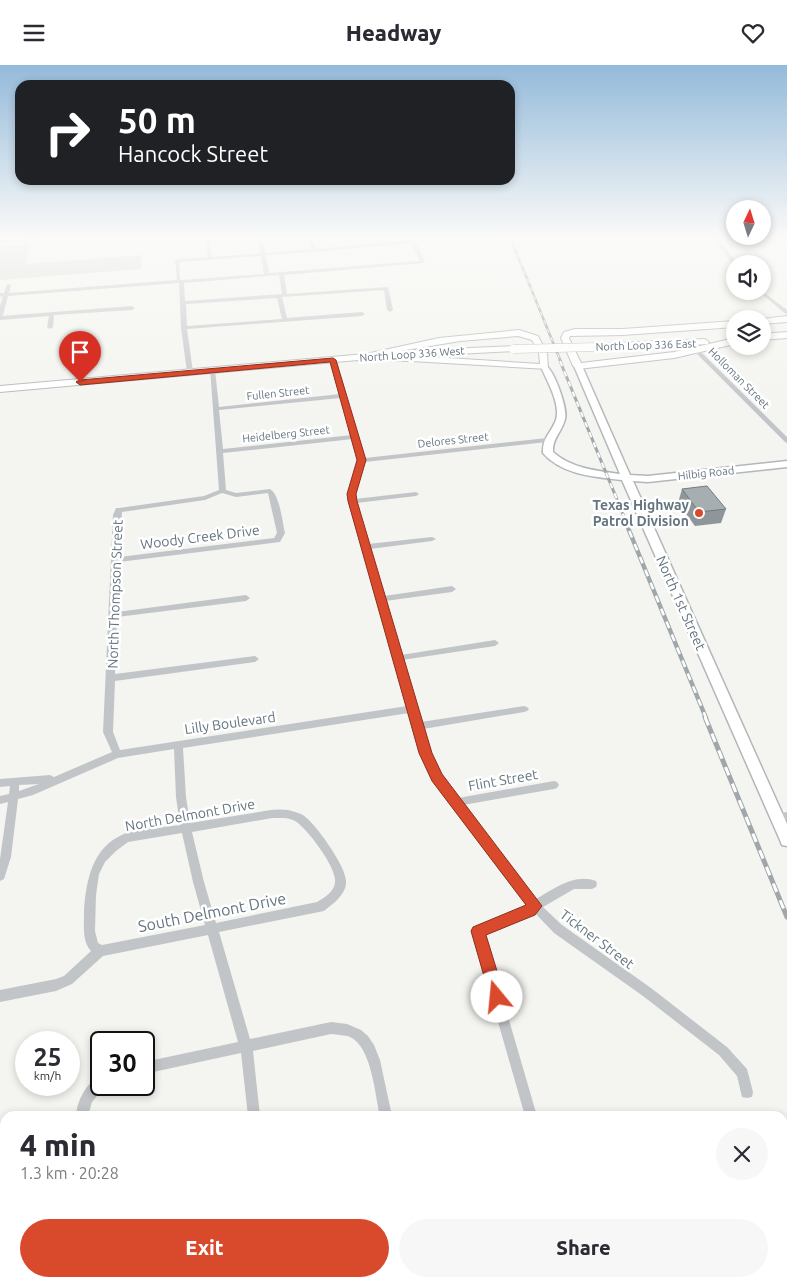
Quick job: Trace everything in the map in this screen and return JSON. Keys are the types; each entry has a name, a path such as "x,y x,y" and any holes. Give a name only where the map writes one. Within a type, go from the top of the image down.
{"main road":[{"path":"771,321 787,319"},
{"path":"623,332 726,325"},
{"path":"726,338 623,332 575,332 567,334 565,340 578,366 697,351 726,342"},
{"path":"511,333 531,335 535,338 543,353 545,367 411,358 361,357 469,337 511,333"},
{"path":"771,336 787,335"},
{"name":"North Loop 336 East","path":"556,348 726,340"},
{"name":"North Loop 336 West","path":"0,389 425,352 556,348"}],"street":[{"path":"183,294 184,329 190,372"},
{"path":"183,303 311,294"},
{"path":"387,294 390,310"},
{"path":"3,295 0,317 132,308"},
{"path":"282,296 285,320"},
{"path":"771,300 787,313"},
{"path":"50,327 52,314"},
{"path":"184,329 362,314"},
{"name":"Holloman Street","path":"697,351 787,441"},
{"path":"333,360 342,397 362,460"},
{"name":"North 1st Street","path":"578,366 626,478 782,816 787,840"},
{"path":"545,367 561,411 560,422 547,440"},
{"path":"212,371 224,486 222,491"},
{"name":"Fullen Street","path":"215,409 342,397"},
{"name":"Heidelberg Street","path":"220,451 355,437"},
{"name":"Hilbig Road","path":"547,440 548,453 559,462 582,470 626,478 648,479 787,463"},
{"name":"Delores Street","path":"362,460 547,440"},
{"name":"Tickner Street","path":"362,460 351,494 352,501 418,726 431,766 437,777 535,906 558,929 654,998 723,1051 743,1073 747,1092"},
{"name":"North Thompson Street","path":"117,754 108,732 119,509 205,498 222,491"},
{"name":"Woody Creek Drive","path":"116,560 277,540 280,533 270,491 236,495 222,491"},
{"path":"352,501 416,494"},
{"path":"366,547 432,539"},
{"path":"381,599 452,589"},
{"path":"113,615 246,598"},
{"path":"398,658 495,643"},
{"path":"112,678 255,659"},
{"name":"Lilly Boulevard","path":"0,800 13,798 117,754 413,709"},
{"path":"418,726 524,709"},
{"path":"178,744 182,806 186,829 211,929 232,995 245,1046 253,1111"},
{"name":"Lilly Boulevard","path":"0,783 55,779"},
{"path":"0,876 6,857 15,782"},
{"name":"Flint Street","path":"456,802 554,785"},
{"name":"North Delmont Drive","path":"100,951 93,946 91,938 92,884 96,869 112,846 126,838 272,815 284,814 298,818"},
{"path":"298,818 305,822 339,870 341,880 339,889 329,900"},
{"path":"530,1111 478,931 530,911 535,906 572,884 592,884"},
{"name":"South Delmont Drive","path":"100,951 320,907 329,900"},
{"path":"0,996 68,981 100,951"},
{"path":"155,1066 331,1028 344,1029 356,1033 370,1049 385,1111"},
{"path":"82,1111 83,1105 90,1093"}],"building":[{"path":"707,486 726,509 699,512 682,489"}],"railway":[{"path":"533,294 561,362"},
{"path":"560,361 625,519"},
{"path":"624,518 706,718"},
{"path":"705,717 787,917"}],"place":[{"name":"Texas Highway Patrol Division","path":"699,513"}],"route":[{"path":"80,382 333,360 342,397 362,460 351,494 352,501 425,753 437,777 535,906 530,911 478,931 497,997"}]}
